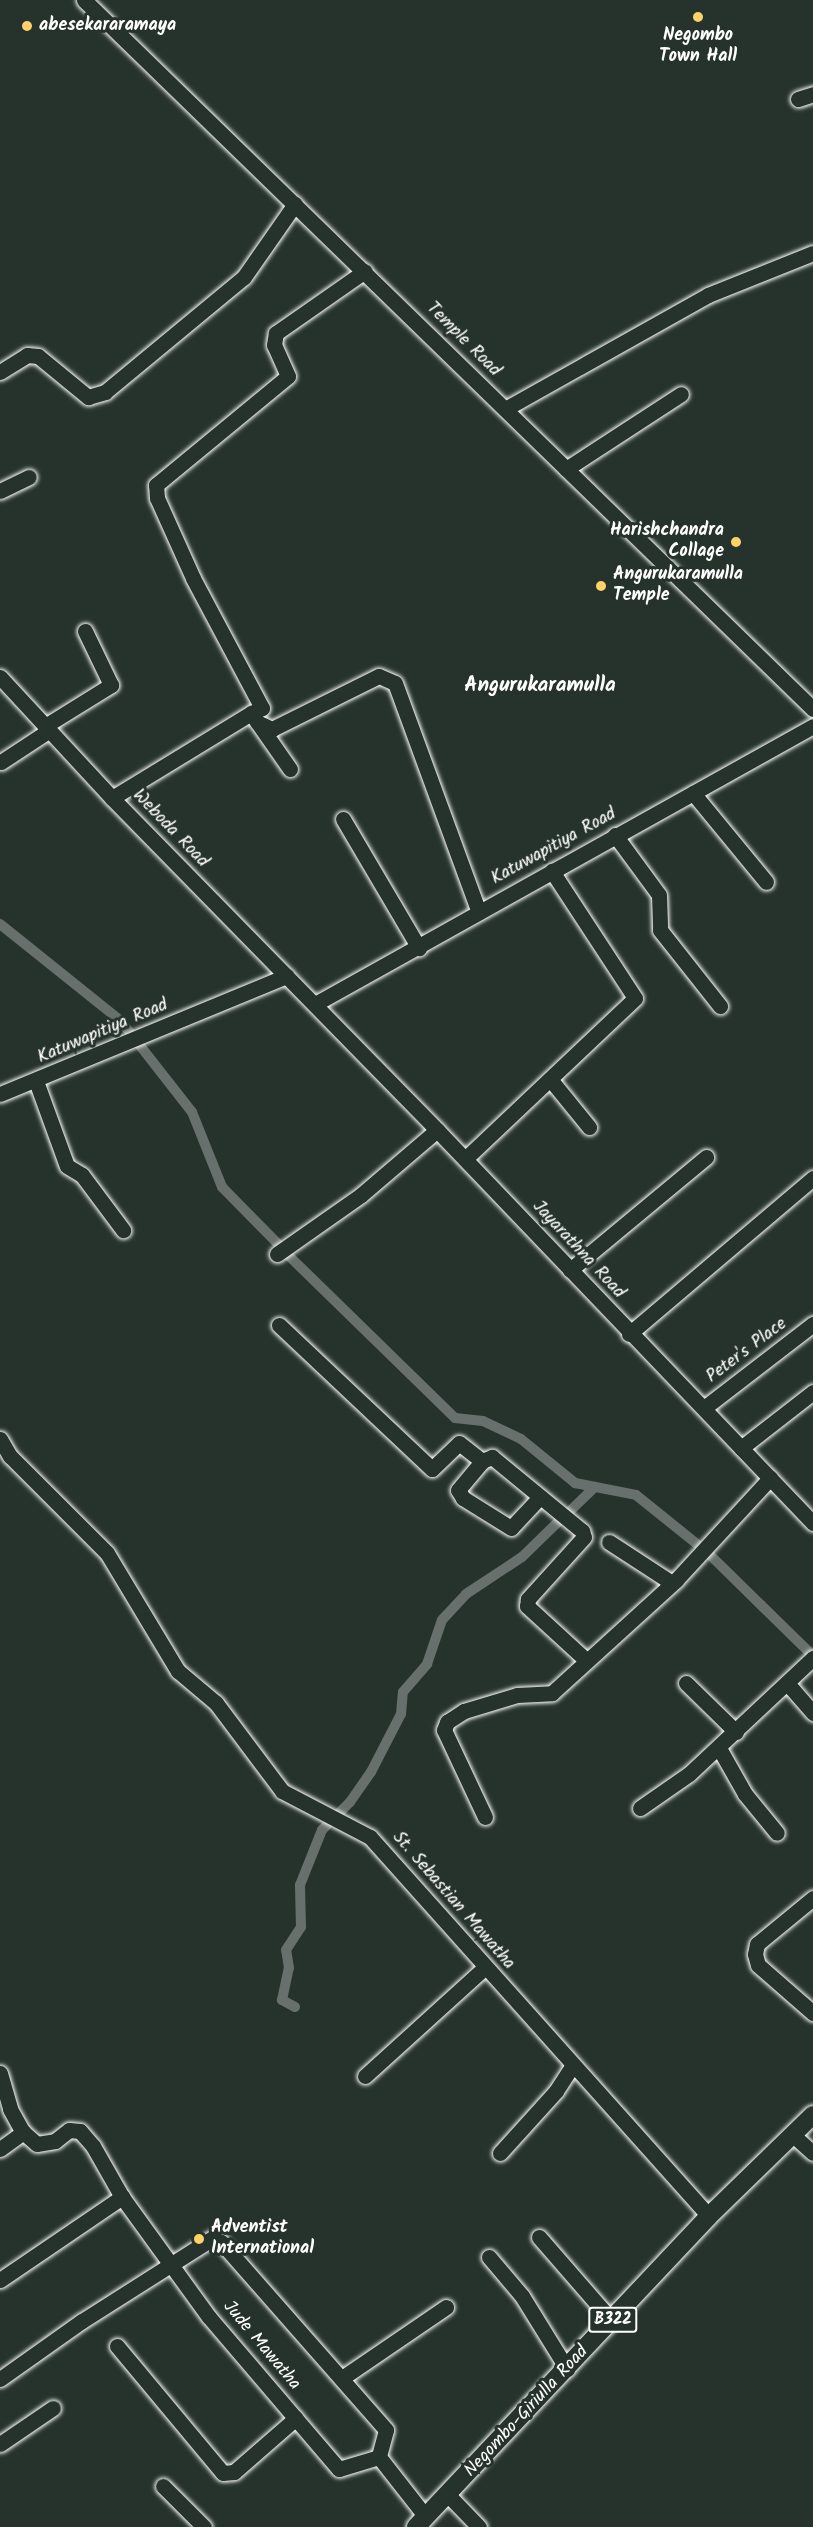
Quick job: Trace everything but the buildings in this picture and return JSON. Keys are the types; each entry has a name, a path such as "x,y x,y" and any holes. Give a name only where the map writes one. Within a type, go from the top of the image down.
{"main road":[{"name":"Negombo-Giriulla Road","path":"421,2522 448,2496 709,2216 794,2136 813,2115"}],"street":[{"name":"Temple Road","path":"84,0 813,709"},
{"path":"798,99 813,94"},
{"path":"0,372 27,355 38,356 88,397 105,393 244,277 295,204"},
{"path":"505,409 708,295 813,253"},
{"path":"112,798 254,718 262,708 193,578 158,498 156,485 288,376 274,345 276,333 365,271"},
{"path":"566,469 681,394"},
{"path":"0,491 29,477"},
{"path":"1,762 46,728 111,685 85,631"},
{"path":"254,718 272,729 379,676 395,683 480,912"},
{"name":"Weboda Road","path":"0,677 112,798 315,1004"},
{"path":"254,718 290,770"},
{"name":"Katuwapitiya Road","path":"315,1004 813,726"},
{"path":"693,793 766,882"},
{"path":"343,819 419,948"},
{"path":"615,835 659,895 660,930 720,1006"},
{"path":"465,1159 635,998 552,871"},
{"name":"Katuwapitiya Road","path":"0,1094 287,976"},
{"name":"Jayarathna Road","path":"315,1004 465,1159 629,1334 704,1408 813,1523"},
{"path":"550,1079 589,1127"},
{"path":"36,1081 67,1166 82,1175 123,1230"},
{"path":"277,1254 361,1195 437,1130"},
{"path":"570,1270 706,1157"},
{"path":"629,1334 813,1178"},
{"name":"Peter's Place","path":"704,1408 813,1324"},
{"path":"279,1325 432,1469 459,1443 482,1461"},
{"path":"741,1448 813,1392"},
{"name":"St. Sebastian Mawatha","path":"0,1439 10,1456 107,1553 178,1671 216,1703 282,1791 370,1837 709,2216"},
{"path":"540,1497 511,1528 473,1504 458,1490 482,1461 492,1457 540,1497 584,1537 528,1599 527,1606 587,1661"},
{"path":"485,1817 444,1730 447,1722 464,1711 517,1695 552,1694 672,1583 770,1478"},
{"path":"609,1542 672,1583"},
{"path":"640,1808 719,1748 813,1658"},
{"path":"686,1683 736,1732"},
{"path":"787,1683 813,1713"},
{"path":"719,1748 745,1794 777,1833"},
{"path":"813,1898 757,1944 755,1954 758,1965 813,2013"},
{"path":"365,2076 485,1967"},
{"path":"500,2153 556,2091 573,2065"},
{"path":"0,2073 5,2110 23,2132 0,2149"},
{"name":"Jude Mawatha","path":"23,2132 37,2144 55,2141 69,2130 80,2131 93,2146 122,2197 171,2266 339,2469 379,2457"},
{"path":"794,2136 813,2153"},
{"path":"0,2280 122,2197"},
{"path":"539,2237 612,2321"},
{"path":"0,2379 82,2321 171,2266 203,2242 213,2238 221,2242 386,2430 379,2457 421,2522"},
{"path":"489,2257 522,2296 567,2368"},
{"path":"342,2378 446,2307"},
{"path":"117,2346 223,2473 234,2472 296,2418"},
{"path":"0,2444 53,2408"},
{"path":"163,2486 204,2527"},
{"path":"448,2496 479,2527"}],"waterway":[{"path":"0,924 120,1020 192,1112 222,1187 278,1244"},
{"path":"289,1256 455,1418 483,1421 521,1439 575,1483 636,1495 697,1544"},
{"path":"570,1511 595,1487"},
{"path":"295,2007 282,2000 289,1968 286,1950 301,1927 300,1885 322,1830 350,1802 371,1772 401,1714 403,1692 427,1664 442,1620 466,1594 522,1557 558,1522"},
{"path":"710,1555 808,1651"}],"place":[{"name":"Negombo Town Hall","path":"698,17"},
{"name":"abesekararamaya","path":"27,26"},
{"name":"Harishchandra Collage","path":"736,542"},
{"name":"Angurukaramulla Temple","path":"601,586"},
{"name":"Adventist International","path":"199,2239"}],"district":[{"name":"Angurukaramulla","path":"540,686"}]}
